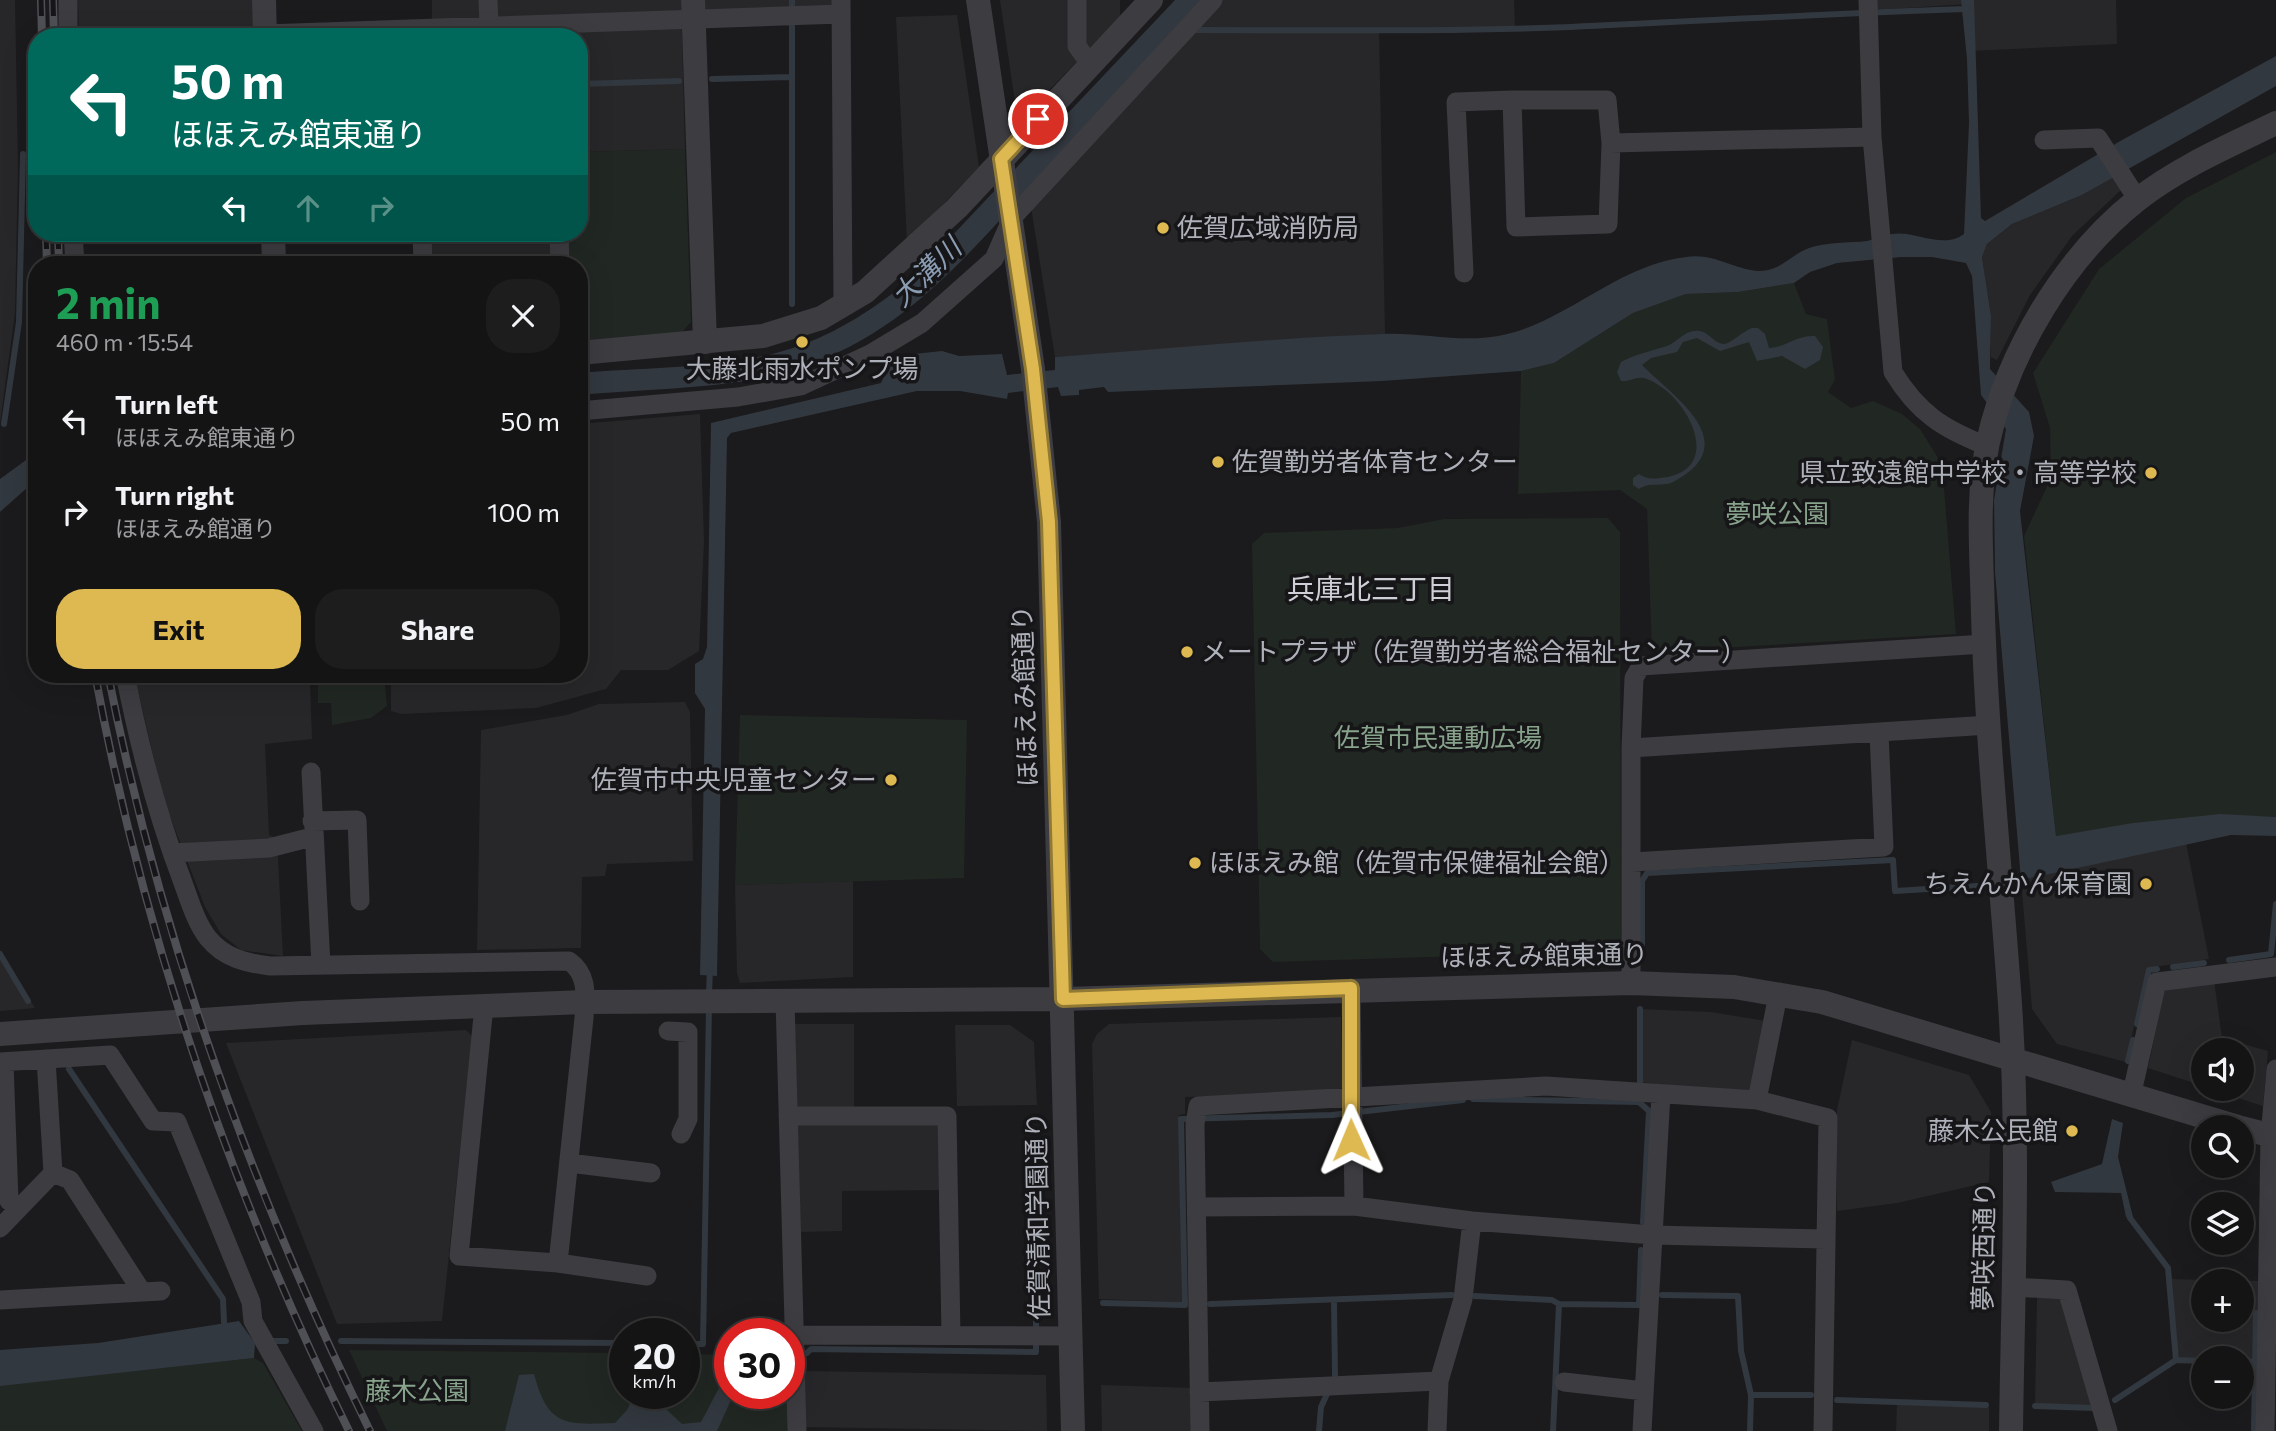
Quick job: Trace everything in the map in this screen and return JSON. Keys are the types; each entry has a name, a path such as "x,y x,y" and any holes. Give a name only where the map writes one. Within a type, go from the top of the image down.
{"street":[{"path":"68,0 68,28"},
{"path":"264,0 265,28"},
{"path":"488,0 489,27"},
{"path":"978,0 1002,167"},
{"path":"1077,0 1077,46 1090,64"},
{"path":"588,352 763,337 821,318 843,306 865,292 1002,167 1090,64 1151,0"},
{"path":"588,410 738,397 801,386 872,353 922,323 994,259 1011,214 1213,0"},
{"path":"1868,0 1872,137 1893,372 1910,399 1941,426 1987,446"},
{"path":"573,28 694,10 841,7 843,306"},
{"path":"694,10 705,342"},
{"path":"477,28 505,28"},
{"path":"1464,273 1456,102 1512,100 1608,100 1611,143 1608,224 1516,227 1512,100"},
{"name":"夢咲西通り","path":"2011,1431 2015,1062 1984,645 1980,520 1987,446 2009,380 2054,293 2090,244 2138,200 2197,162 2276,123"},
{"path":"1611,143 1872,137"},
{"path":"2044,140 2098,138 2138,200"},
{"name":"ほほえみ館通り","path":"1002,167 1034,381 1049,522 1063,999"},
{"path":"1631,983 1631,748 1634,678 1641,666 1984,645"},
{"path":"127,683 158,817 208,938 227,955 258,965 569,961 579,968 585,986 585,1002 558,1263"},
{"path":"1631,748 1989,725"},
{"path":"1632,862 1884,847 1880,733"},
{"path":"311,772 321,965"},
{"path":"172,853 269,848 312,829 357,820 360,901"},
{"path":"2132,1097 2157,982 2276,967"},
{"name":"ほほえみ館東通り","path":"0,1034 216,1020 585,1002 1063,999 1351,988 1631,983 1734,987 1822,1002 2197,1115"},
{"path":"1351,988 1350,1107 1354,1206"},
{"path":"1757,1100 1779,995"},
{"name":"佐賀清和学園通り","path":"1063,999 1073,1431"},
{"path":"785,1000 794,1318"},
{"path":"681,1134 688,1119 688,1032 692,1001"},
{"path":"484,1006 459,1256 558,1263 647,1276"},
{"path":"668,1031 688,1032"},
{"path":"9,1201 2,1062 110,1055 153,1121 177,1122 251,1302 253,1321 314,1431"},
{"path":"0,1228 53,1173 46,1059"},
{"path":"2265,1431 2272,1298 2276,1069"},
{"path":"1200,1431 1195,1119 1198,1105 1350,1107 1546,1086 1757,1100 1828,1118 1823,1431"},
{"path":"1642,1431 1661,1094"},
{"path":"788,1116 947,1116 951,1335"},
{"name":"ほほえみ館東通り","path":"2254,1131 2273,1137"},
{"path":"569,1163 651,1173"},
{"path":"0,1300 152,1292 69,1180 53,1173"},
{"path":"1196,1207 1354,1206 1472,1221 1653,1235 1826,1239"},
{"path":"1437,1431 1439,1381 1463,1299 1472,1221"},
{"path":"2013,1287 2067,1290 2108,1431"},
{"path":"805,1335 1070,1336"},
{"path":"1199,1392 1439,1381"},
{"path":"1564,1382 1644,1391"},
{"path":"796,1409 797,1431"}],"shaded area":[{"path":"0,0 15,0 18,166 15,313 0,423"},
{"path":"78,0 254,0 255,28 79,28"},
{"path":"432,0 681,0 685,149 588,152 588,28 360,28 432,20"},
{"path":"703,0 836,0 836,8 704,13"},
{"path":"1000,0 1120,0 1120,17 1028,112 1016,109"},
{"path":"1222,0 1514,0 1515,27 1379,30 1385,334 1055,357 1031,207"},
{"path":"1873,0 2116,0 2117,44 1970,51 1968,4 1873,10"},
{"path":"957,15 979,167 907,242 896,17"},
{"path":"2113,177 2121,190 2072,236 2030,295 1997,360 1991,357 1991,316 1982,257 1987,244 2012,224 2082,195"},
{"path":"83,242 143,242 83,244"},
{"path":"414,242 567,242 568,256 415,256"},
{"path":"700,414 704,541 699,651 668,670 621,670 606,689 536,708 401,714 391,711 391,683 588,683 588,423"},
{"path":"136,683 310,683 312,739 265,744 269,835 277,839 283,956 241,950 221,934 205,907 164,801"},
{"path":"685,702 690,712 693,861 607,864 605,876 582,877 581,948 477,950 481,730 567,715 599,704"},
{"path":"2186,843 2209,959 2147,968 2126,1062 2057,1044 2032,1009 2021,880"},
{"path":"853,881 853,977 740,983 737,973 735,885"},
{"path":"0,951 6,960 35,1008 0,1011"},
{"path":"2214,980 2222,1038 2191,1038 2191,1082 2148,1068 2165,986"},
{"path":"1640,1009 1711,1012 1766,1021 1753,1087 1747,1094 1640,1082"},
{"path":"1341,1017 1343,1087 1335,1093 1185,1097 1185,1114 1179,1115 1182,1302 1099,1299 1092,1044 1097,1034 1109,1024"},
{"path":"793,1024 854,1024 854,1107 795,1107"},
{"path":"955,1025 1010,1025 1034,1042 1037,1105 957,1106"},
{"path":"466,1030 472,1036 442,1321 337,1324 226,1043"},
{"path":"1852,1040 1969,1075 1991,1112 1989,1182 1897,1203 1837,1211 1837,1110"},
{"path":"2254,1047 2268,1051 2263,1106 2247,1101 2254,1101"},
{"path":"941,1121 943,1190 842,1191 842,1231 799,1232 796,1122"},
{"path":"2172,1279 2191,1280 2191,1332 2254,1332 2254,1281 2258,1281 2257,1360 2254,1360 2254,1346 2191,1346 2191,1359 2178,1359"},
{"path":"2037,1297 2064,1297 2094,1408 2035,1406"},
{"path":"805,1371 1046,1375 1047,1431 803,1427"},
{"path":"1101,1385 1193,1388 1193,1431 1102,1431"},
{"path":"1897,1404 1989,1407 1989,1431 1896,1431"}],"green space":[{"path":"685,149 691,322 679,336 588,343 588,256 568,256 567,242 588,242 588,152"},
{"name":"県立致遠館中学校・高等学校","path":"2276,152 2276,817 2166,821 2056,836 2024,536 2051,478 2050,428 2033,373 2099,269 2186,198"},
{"name":"夢咲公園","path":"1794,283 1806,314 1827,319 1835,380 1828,392 1851,408 1873,401 1902,414 1920,429 1942,464 1956,634 1652,652 1647,509 1620,490 1518,494 1521,371 1554,363 1633,313 1686,294 1738,292"},
{"name":"佐賀市民運動広場","path":"1608,518 1620,532 1621,951 1273,962 1260,949 1252,544 1264,533 1398,528 1444,519"},
{"path":"318,683 385,683 387,706 371,718 332,725 331,703 318,703"},
{"path":"740,715 967,720 964,878 735,885"},
{"name":"藤木公園","path":"349,1350 609,1353 609,1409 700,1409 700,1354 714,1355 714,1409 787,1409 788,1431 387,1431"},
{"path":"254,1358 263,1363 302,1431 0,1431 0,1386 3,1385"}],"water":[{"name":"大溝川","path":"1175,0 1204,0 961,261 904,312 873,333 838,352 776,375 692,387 588,394 588,372 715,364 768,355 810,342 871,309 913,277"},
{"path":"1961,0 1974,0 1981,218 1985,221 2122,140 2276,56 2276,86 2082,195 2012,224 1987,244 1982,257 1991,316 1990,369 2029,412 2034,436 2020,511 2056,836 2133,823 2220,814 2276,817 2276,836 2231,835 2021,880 1995,572 1994,500 2006,429 1981,395 1972,276 1966,263 1932,257 1901,257 1837,263 1810,272 1794,283 1738,292 1686,294 1633,313 1554,363 1521,371 1382,381 1108,392 1104,387 1079,390 1079,395 1061,396 1058,387 1008,393 1007,399 960,391 917,391 731,433 727,438 717,976 700,975 705,709 695,693 695,664 703,659 707,647 711,423 881,383 891,361 904,355 942,351 959,356 1002,354 1007,375 1055,370 1055,357 1218,344 1382,334 1484,338 1546,320 1613,282 1661,262 1696,256 1749,270 1766,271 1802,251 1823,245 1867,241 1901,234 1938,240 1956,238 1964,234 1969,123 1967,59"},
{"path":"1752,328 1758,328 1765,334 1769,348 1802,337 1815,336 1823,347 1820,360 1805,369 1782,356 1757,361 1749,342 1720,351 1697,338 1683,342 1677,352 1651,358 1642,365 1696,420 1703,435 1704,451 1695,466 1675,481 1639,489 1633,485 1633,478 1639,474 1647,478 1660,478 1680,473 1692,462 1696,448 1694,432 1676,400 1647,379 1621,381 1617,372 1621,362 1667,346 1691,332 1703,332 1724,344"},
{"path":"28,459 28,487 0,512 0,479"},
{"path":"2112,1119 2123,1123 2118,1157 2133,1217 2126,1217 2121,1193 2055,1192 2051,1182 2102,1164"},
{"path":"239,1321 255,1343 254,1358 0,1386 0,1350 98,1343"},
{"path":"534,1374 545,1404 552,1413 571,1422 615,1423 627,1409 667,1409 682,1424 701,1422 714,1397 714,1409 727,1409 717,1431 505,1431 519,1375"}],"waterway":[{"path":"792,0 792,6"},
{"path":"1195,30 1524,29 1968,9"},
{"path":"792,25 792,304"},
{"path":"712,79 792,77"},
{"path":"588,84 679,81"},
{"path":"4,424 19,322 23,154"},
{"path":"1642,951 1642,881 1647,873 1893,860 1895,891 1977,886"},
{"path":"2229,960 2271,954 2276,904"},
{"path":"0,954 28,1001"},
{"path":"2173,967 2204,963"},
{"path":"709,996 710,968"},
{"path":"2137,1024 2149,970 2157,969"},
{"path":"700,1344 703,1344 709,1007"},
{"path":"1640,1009 1640,1082"},
{"path":"2128,1061 2133,1040"},
{"path":"69,1069 223,1299 224,1322"},
{"path":"1473,1099 1639,1102 1649,1111 1643,1222"},
{"path":"1103,1303 1185,1305 1181,1119 1332,1115 1463,1100"},
{"path":"2128,1211 2130,1218 2168,1268 2176,1360"},
{"path":"1475,1296 1552,1300 1559,1304 1639,1305 1641,1250"},
{"path":"1210,1304 1452,1295"},
{"path":"1662,1295 1738,1296 1741,1351 1751,1395 1811,1395"},
{"path":"1334,1302 1335,1376"},
{"path":"807,1353 811,1349 1036,1352 1036,1304 1042,1304"},
{"path":"1553,1431 1559,1304"},
{"path":"2254,1431 2256,1313"},
{"path":"267,1341 286,1341"},
{"path":"341,1341 609,1343"},
{"path":"2115,1400 2176,1360 2191,1361"},
{"path":"1319,1431 1321,1407 1327,1394"},
{"path":"1750,1431 1751,1395"},
{"path":"1837,1400 1986,1405"},
{"path":"2035,1406 2094,1408"}],"railway":[{"path":"41,0 42,28"},
{"path":"53,0 54,28"},
{"path":"46,242 47,256"},
{"path":"58,242 59,256"},
{"path":"97,683 139,870 196,1061 266,1248 349,1431"},
{"path":"110,683 154,870 214,1061 286,1248 370,1431"}],"place":[{"name":"佐賀広域消防局","path":"1163,228"},
{"name":"大藤北雨水ポンプ場","path":"802,342"},
{"name":"佐賀勤労者体育センター","path":"1218,462"},
{"name":"県立致遠館中学校・高等学校","path":"2151,473"},
{"name":"メートプラザ（佐賀勤労者総合福祉センター）","path":"1187,652"},
{"name":"佐賀市中央児童センター","path":"891,780"},
{"name":"ほほえみ館（佐賀市保健福祉会館）","path":"1195,863"},
{"name":"ちえんかん保育園","path":"2146,884"},
{"name":"藤木公民館","path":"2072,1131"}],"district":[{"name":"兵庫北三丁目","path":"1371,589"}],"route":[{"path":"1038,119 1001,159 1033,369 1049,522 1063,999 1351,988 1351,1140"}]}
